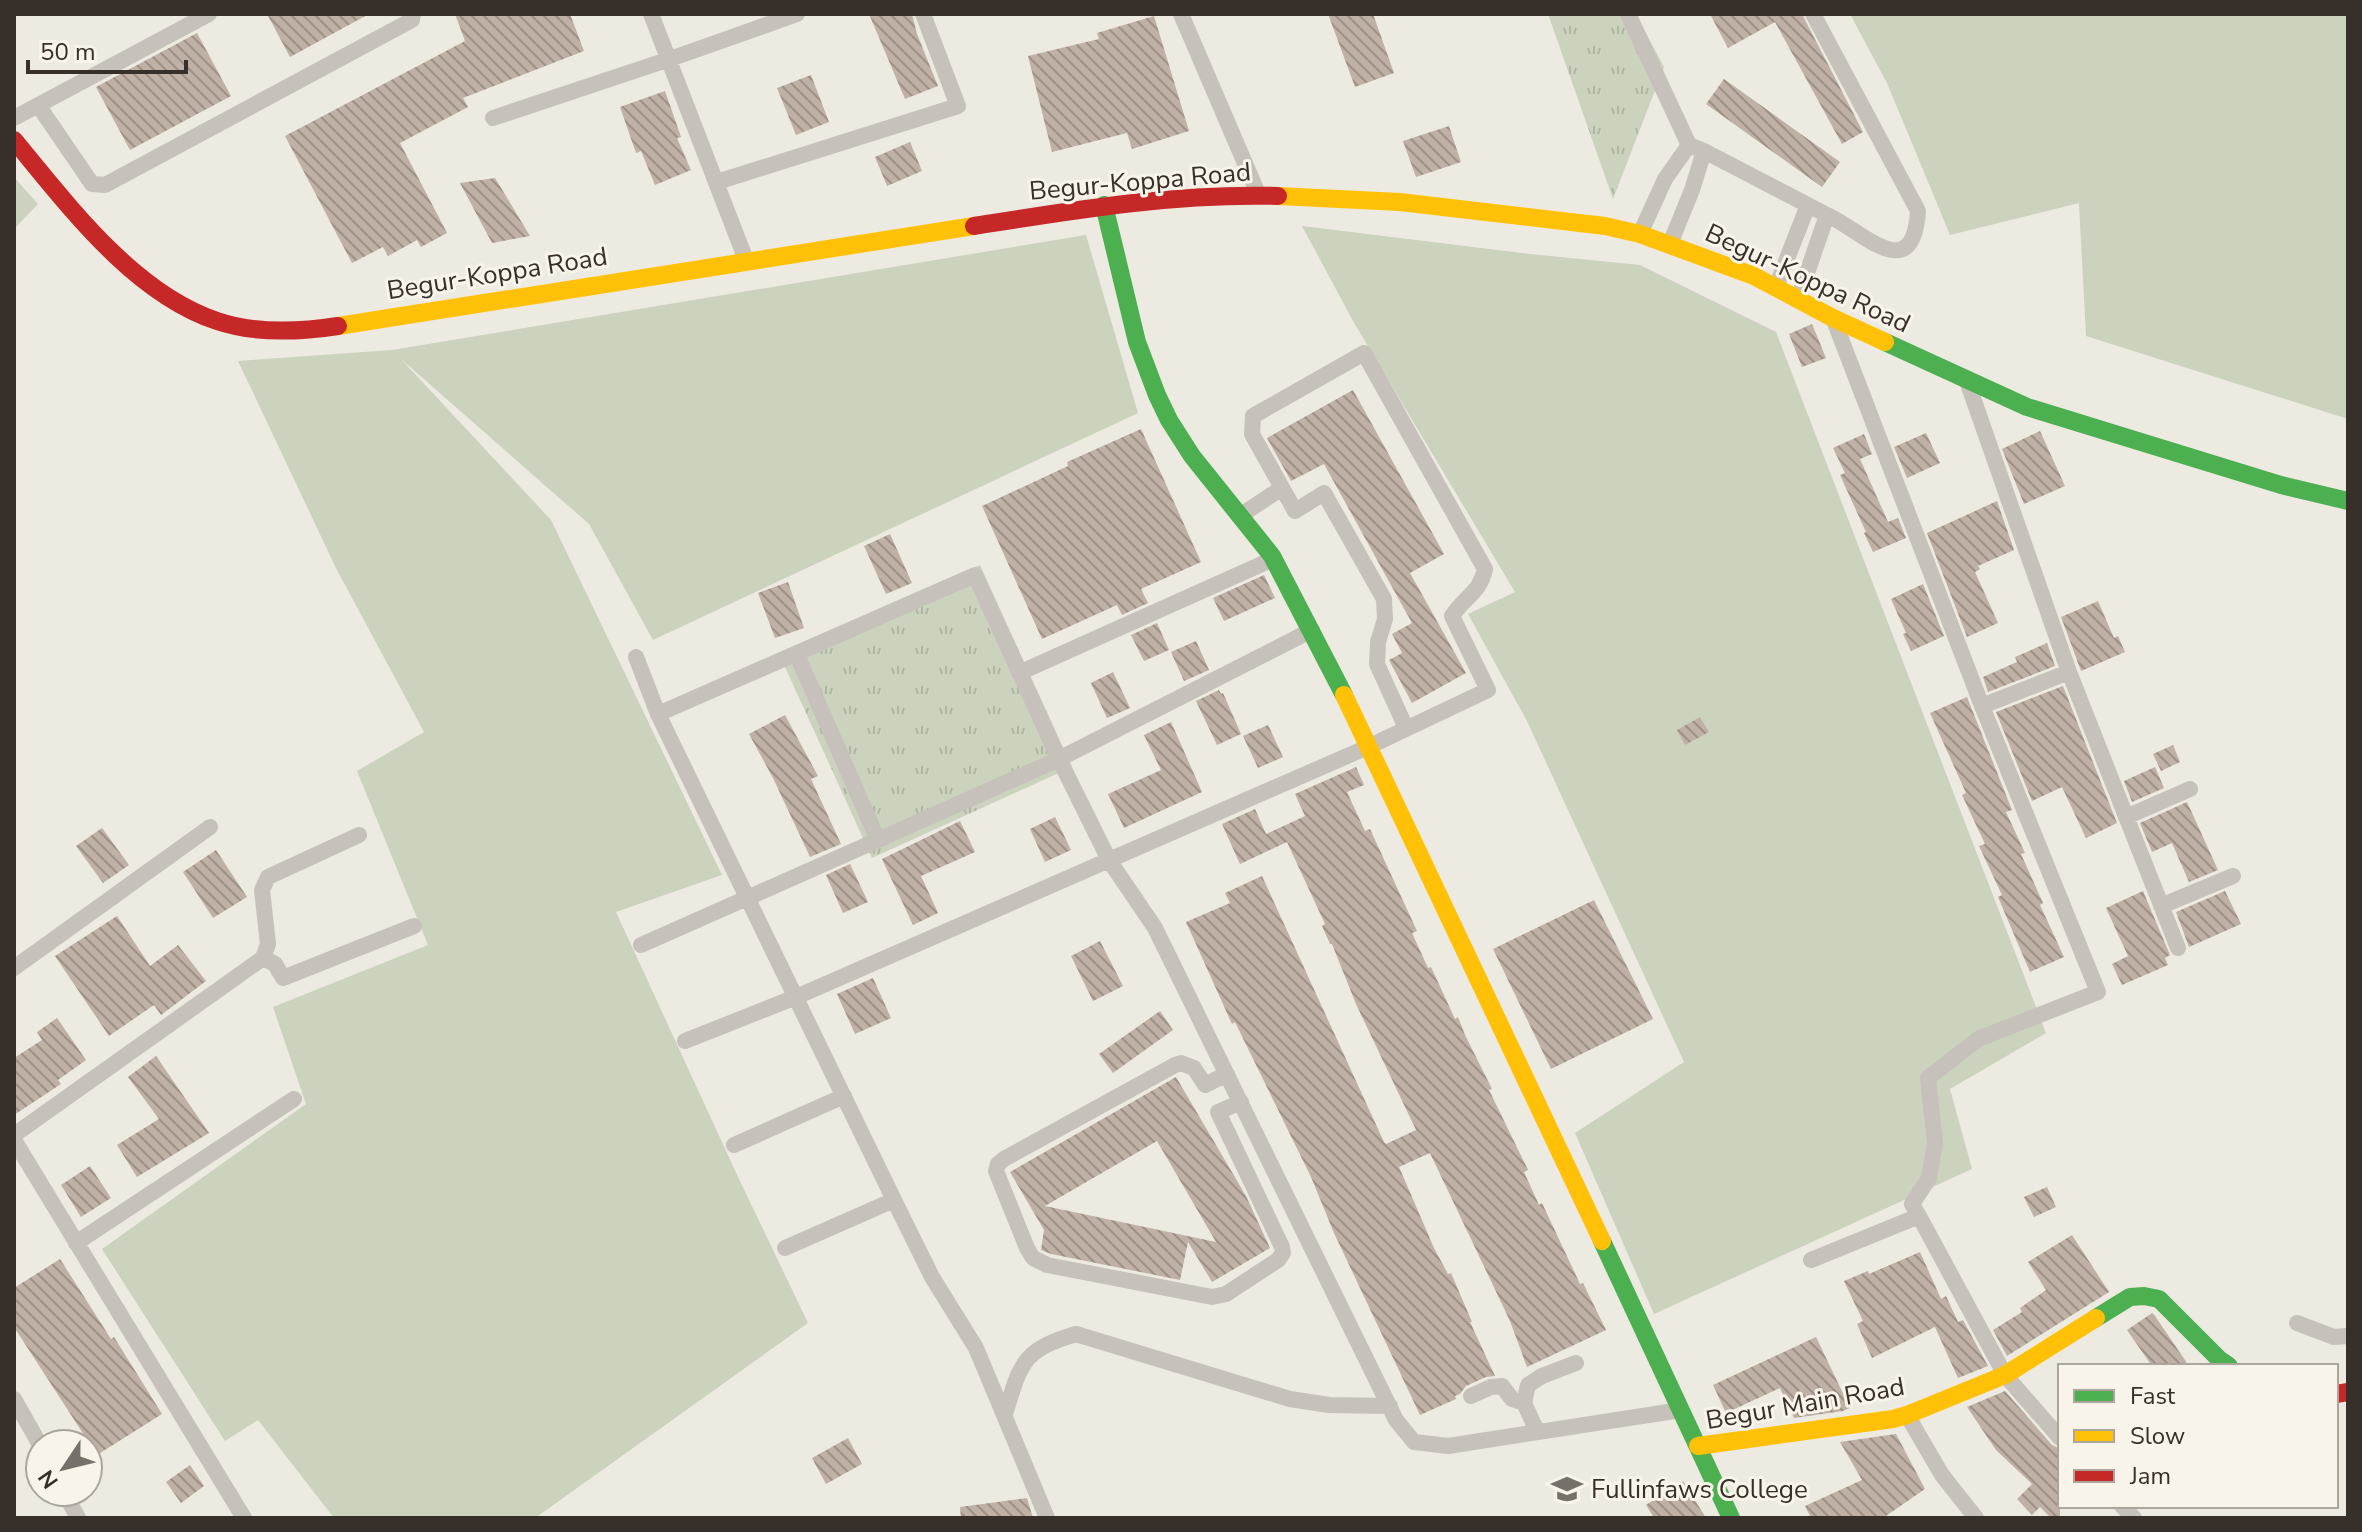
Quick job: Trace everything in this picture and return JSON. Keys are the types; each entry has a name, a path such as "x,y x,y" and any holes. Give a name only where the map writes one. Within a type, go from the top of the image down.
{"main road":[{"name":"Begur-Koppa Road","path":"14,140 83,220 143,278 167,296 191,310 220,321 250,329 283,331 332,327 1104,205 1194,197 1259,196 1400,202 1605,226 1670,244 1754,276 1833,318 2027,407 2281,485 2348,501"},
{"path":"1104,205 1125,299 1146,367 1169,421 1273,559 1312,630 1370,746 1698,1446"},
{"name":"Begur Main Road","path":"1731,1518 1698,1446 1907,1415 2005,1375 2130,1297 2159,1299 2226,1364"}],"street":[{"path":"14,118 209,14"},
{"path":"38,105 92,184 105,185 412,20 413,14"},
{"path":"651,14 746,260"},
{"path":"493,118 797,14"},
{"path":"717,182 958,106 923,14"},
{"path":"1181,14 1259,196"},
{"path":"1628,14 1696,148 1692,190 1670,244"},
{"path":"1696,148 1842,222 1883,249 1896,251 1909,246 1917,231 1918,211 1813,14"},
{"path":"1640,234 1665,179 1696,148"},
{"path":"1776,287 1808,205"},
{"path":"1798,299 1827,215"},
{"path":"1833,318 1982,706 2098,992 1978,1039 1928,1078 1935,1143 1929,1178 1912,1204 2005,1375 2058,1436"},
{"path":"685,1041 796,997 1370,746 1488,690 1452,616 1458,606 1482,585 1485,569 1364,353 1253,416 1252,434 1295,511 1324,493 1384,599 1385,619 1378,642 1377,664 1406,728"},
{"path":"1967,381 2069,672 2178,948"},
{"path":"1241,515 1282,488"},
{"path":"1019,673 1273,559"},
{"path":"658,714 975,575 1109,860 1155,928 1396,1420 1414,1442 1448,1446 1681,1410"},
{"path":"641,945 1059,759 1312,630"},
{"path":"797,655 878,840"},
{"path":"636,657 658,714 894,1200 932,1277 976,1348 1047,1518"},
{"path":"1982,706 2069,672"},
{"path":"2126,817 2190,789"},
{"path":"14,968 210,827"},
{"path":"238,1516 14,1137 263,958 268,944 262,890 268,877 359,835"},
{"path":"2161,906 2233,876"},
{"path":"263,958 275,964 283,978 414,926"},
{"path":"1181,1063 1194,1068 1218,1112 1282,1247 1283,1253 1278,1260 1226,1294 1212,1297 1047,1265 1033,1258 996,1171 1004,1159 1181,1063"},
{"path":"1205,1085 1227,1074"},
{"path":"734,1145 844,1096"},
{"path":"76,1243 294,1099"},
{"path":"1218,1112 1241,1102"},
{"path":"785,1248 894,1200"},
{"path":"1811,1260 1919,1216"},
{"path":"2297,1323 2334,1337 2348,1336"},
{"path":"1005,1414 1024,1360 1047,1342 1076,1334 1290,1399 1329,1405 1390,1406"},
{"path":"1537,1431 1524,1403 1528,1385 1576,1363"},
{"path":"1471,1396 1491,1387 1502,1386 1512,1399 1524,1403"},
{"path":"14,1399 30,1428"},
{"path":"1907,1415 1942,1475 1976,1518"}],"green space":[{"path":"1548,14 1636,14 1664,67 1613,199"},
{"path":"1850,14 2348,14 2348,419 2086,336 2079,203 1950,235 1887,83"},
{"path":"14,177 38,204 14,229"},
{"path":"1302,226 1640,265 1776,332 2046,1033 1950,1089 1972,1169 1654,1314 1575,1133 1684,1062 1527,721 1468,614 1515,592 1353,321"},
{"path":"1086,235 1138,413 653,640 589,524 401,359 551,520 722,875 616,912 808,1323 535,1518 334,1518 258,1420 225,1441 102,1249 306,1104 273,1007 428,945 357,771 424,732 336,568 238,361 392,350"},
{"path":"980,565 1072,767 872,858 780,656"}],"building":[{"path":"267,14 369,14 290,57"},
{"path":"455,14 570,14 584,51 463,98 468,107 400,143 447,233 421,247 417,240 388,256 383,247 352,263 285,136 465,41"},
{"path":"869,14 912,14 938,86 905,99"},
{"path":"1328,14 1373,14 1394,73 1355,87"},
{"path":"1710,14 1802,14 1863,132 1842,144 1775,22 1728,48"},
{"path":"1154,16 1189,131 1132,149 1127,133 1052,152 1028,56 1099,39 1097,33"},
{"path":"197,33 231,96 130,150 96,87"},
{"path":"811,75 829,122 796,135 777,88"},
{"path":"1724,79 1840,162 1822,187 1706,104"},
{"path":"665,91 681,137 677,138 691,170 655,185 641,151 636,153 620,107"},
{"path":"1449,126 1461,162 1416,177 1403,141"},
{"path":"910,142 922,171 887,186 875,157"},
{"path":"495,178 530,236 492,243 460,183"},
{"path":"1812,324 1826,358 1802,367 1789,334"},
{"path":"1353,390 1444,554 1410,573 1466,673 1412,703 1389,660 1402,653 1392,634 1412,623 1324,464 1291,481 1267,438"},
{"path":"1141,429 1201,562 1141,589 1148,603 1122,615 1117,605 1042,639 982,506 1068,466 1067,462"},
{"path":"2040,431 2065,486 2024,504 2002,449"},
{"path":"1926,433 1940,463 1907,478 1894,447"},
{"path":"1864,434 1872,454 1860,459 1888,522 1898,518 1906,538 1873,552 1840,475 1845,473 1833,448"},
{"path":"1997,501 2014,550 1978,566 1980,569 1975,572 1998,623 1967,637 1927,533"},
{"path":"890,534 912,583 886,594 864,546"},
{"path":"1264,575 1275,598 1224,621 1213,598"},
{"path":"788,582 804,628 775,638 758,593"},
{"path":"1923,584 1944,636 1911,651 1891,599"},
{"path":"2098,601 2114,638 2118,636 2125,652 2081,671 2061,617"},
{"path":"1157,623 1169,650 1144,661 1131,635"},
{"path":"1196,641 1209,670 1184,681 1171,652"},
{"path":"2047,643 2055,666 1988,692 1983,677 2017,662 2015,657"},
{"path":"1113,672 1130,708 1107,718 1091,683"},
{"path":"2063,686 2117,823 2086,838 2062,787 2032,801 1996,712"},
{"path":"1219,690 1241,734 1217,745 1196,701"},
{"path":"1967,697 2012,810 2006,812 2025,853 2021,854 2043,903 2040,905 2064,957 2030,972 1998,897 2002,895 1979,846 1985,844 1962,795 1966,793 1930,713"},
{"path":"785,715 818,776 811,779 841,844 810,857 749,734"},
{"path":"1700,717 1709,732 1685,745 1677,730"},
{"path":"1171,722 1202,792 1124,828 1108,794 1161,770 1144,735"},
{"path":"1268,725 1283,757 1258,768 1243,736"},
{"path":"2173,745 2180,762 2161,771 2153,754"},
{"path":"1356,767 1364,785 1347,792 1365,831 1370,829 1417,931 1412,933 1428,968 1431,967 1455,1019 1458,1017 1492,1089 1489,1090 1528,1170 1524,1172 1539,1205 1542,1203 1580,1284 1583,1283 1606,1330 1527,1367 1510,1321 1430,1153 1399,1167 1434,1248 1448,1274 1451,1273 1495,1376 1466,1386 1455,1396 1456,1399 1420,1415 1334,1233 1311,1177 1235,1022 1232,1024 1186,922 1230,903 1225,893 1262,876 1384,1142 1386,1144 1416,1130 1356,1004 1322,926 1325,924 1287,842 1240,864 1222,824 1255,809 1266,834 1305,816 1295,794"},
{"path":"2155,767 2164,788 2132,802 2124,781"},
{"path":"2187,802 2218,870 2189,882 2172,843 2152,852 2140,823"},
{"path":"1055,817 1071,850 1045,862 1030,829"},
{"path":"960,821 975,852 921,876 938,913 913,925 882,859"},
{"path":"102,828 129,865 103,883 76,846"},
{"path":"216,850 247,897 213,918 183,872"},
{"path":"850,864 868,902 843,913 826,875"},
{"path":"2143,891 2170,955 2165,958 2168,965 2122,985 2112,964 2128,956 2106,908"},
{"path":"2225,891 2241,924 2189,947 2176,912"},
{"path":"1594,900 1653,1019 1551,1069 1493,949"},
{"path":"117,916 150,966 178,945 206,981 161,1015 154,1005 109,1036 55,956"},
{"path":"1100,941 1123,986 1093,1001 1071,956"},
{"path":"873,978 891,1018 855,1034 837,994"},
{"path":"1160,1011 1173,1030 1113,1073 1099,1054"},
{"path":"57,1018 86,1060 58,1080 61,1084 14,1115 14,1058 42,1040 37,1032"},
{"path":"156,1056 209,1133 137,1177 117,1145 159,1119 128,1077"},
{"path":"1176,1077 1246,1196 1270,1248 1212,1282 1188,1242 1180,1280 1051,1254 1041,1250 1044,1230 1010,1172","holes":["1157,1141 1216,1242 1045,1206"]},
{"path":"90,1166 111,1198 81,1217 61,1185"},
{"path":"2047,1187 2056,1207 2034,1217 2024,1197"},
{"path":"2072,1235 2109,1292 2007,1356 1993,1330 2022,1312 2020,1308 2046,1290 2028,1262"},
{"path":"1920,1252 1941,1299 1946,1296 1958,1322 1963,1320 1988,1366 1958,1378 1935,1327 1872,1358 1857,1324 1863,1321 1844,1281"},
{"path":"60,1259 162,1414 104,1451 104,1428 79,1428 14,1327 14,1288"},
{"path":"2152,1313 2188,1364 2151,1364 2127,1330"},
{"path":"1816,1337 1850,1408 1794,1418 1780,1388 1726,1413 1713,1385"},
{"path":"2005,1391 2058,1448 2060,1518 2051,1518 2040,1507 2032,1515 2017,1499 2032,1484 1996,1450 1967,1407"},
{"path":"1896,1434 1925,1489 1883,1518 1811,1518 1805,1506 1862,1480 1840,1442"},
{"path":"848,1438 862,1464 826,1484 812,1458"},
{"path":"190,1465 204,1486 181,1503 166,1482"},
{"path":"1683,1481 1706,1518 1654,1518 1646,1505"},
{"path":"1027,1498 1033,1518 961,1518 960,1507"}],"traffic: fast":[{"path":"1104,205 1137,342 1169,420 1192,456 1272,556 1344,695"},
{"path":"1885,342 2027,407 2281,485 2348,501"},
{"path":"1602,1241 1731,1518"},
{"path":"2096,1318 2130,1297 2159,1299 2226,1364"}],"traffic: slow":[{"path":"1278,196 1400,202 1605,226 1640,234 1754,276 1885,342"},
{"path":"338,326 974,226"},
{"path":"1344,695 1602,1241"},
{"path":"1698,1446 1907,1415 2005,1375 2096,1318"}],"traffic: jam":[{"path":"14,140 104,244 130,269 186,308 217,321 262,330 308,330 338,326"},
{"path":"974,226 1163,200 1278,196"},
{"path":"2338,1394 2348,1392"}],"place":[{"name":"Fullinfaws College","path":"1567,1489"}]}
